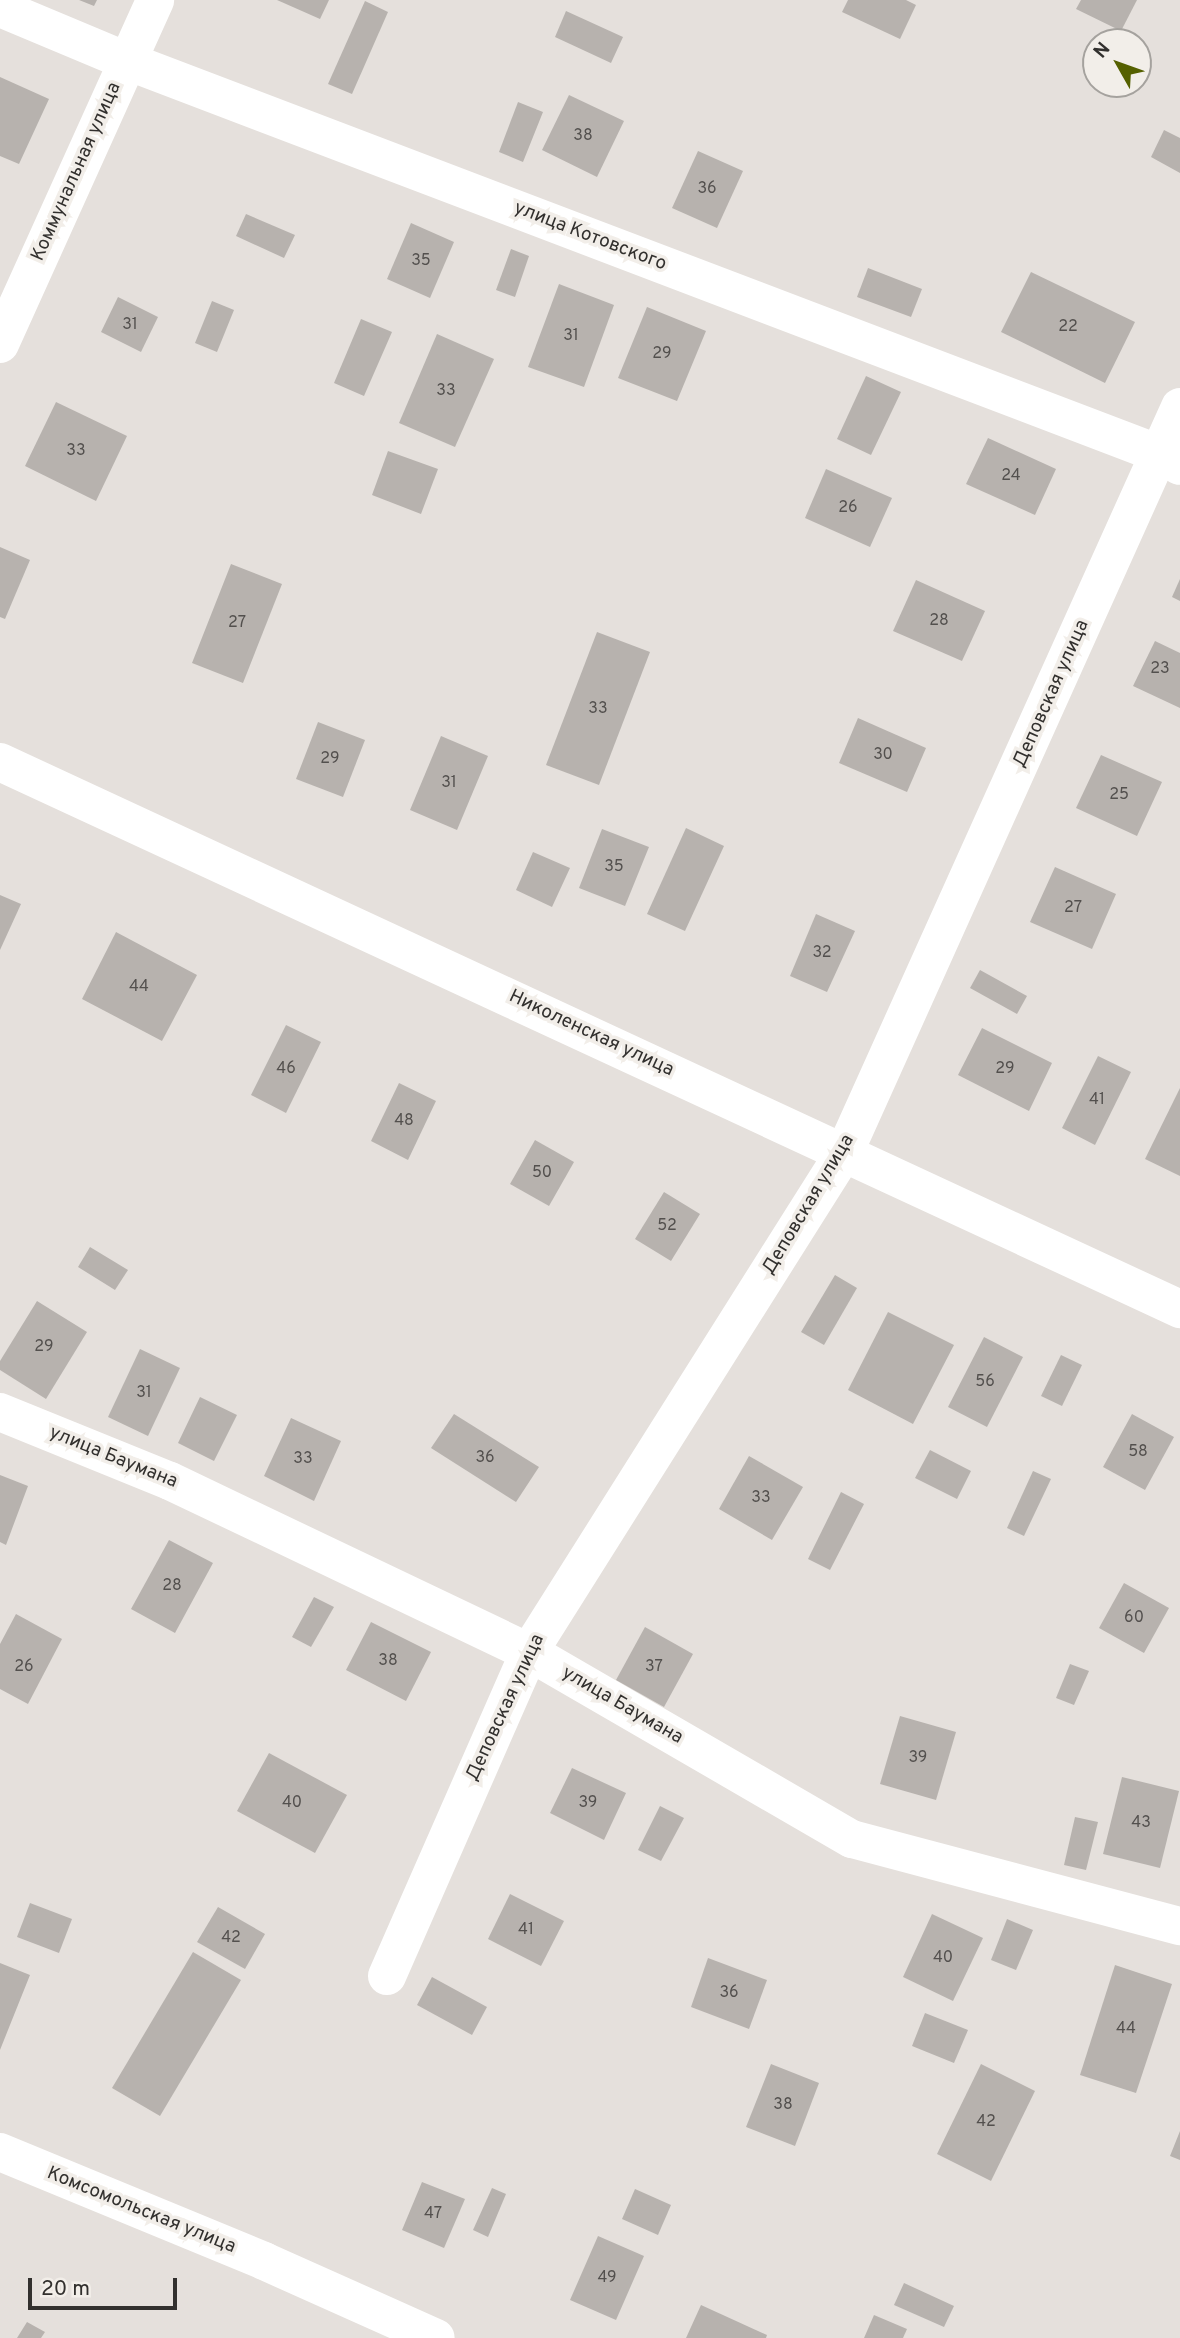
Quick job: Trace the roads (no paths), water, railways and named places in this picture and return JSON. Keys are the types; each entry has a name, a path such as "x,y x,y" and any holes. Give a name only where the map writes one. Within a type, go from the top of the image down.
{"street":[{"name":"Коммунальная улица","path":"0,344 155,0"},
{"name":"улица Котовского","path":"0,8 127,61 1170,460"},
{"name":"Деповская улица","path":"387,1976 528,1652 845,1151 1170,460 1180,407"},
{"name":"Николенская улица","path":"0,762 845,1151 1180,1309"},
{"name":"улица Баумана","path":"0,1412 170,1481 528,1652 852,1839 1180,1926"},
{"name":"Комсомольская улица","path":"0,2152 264,2261 436,2338"}]}
